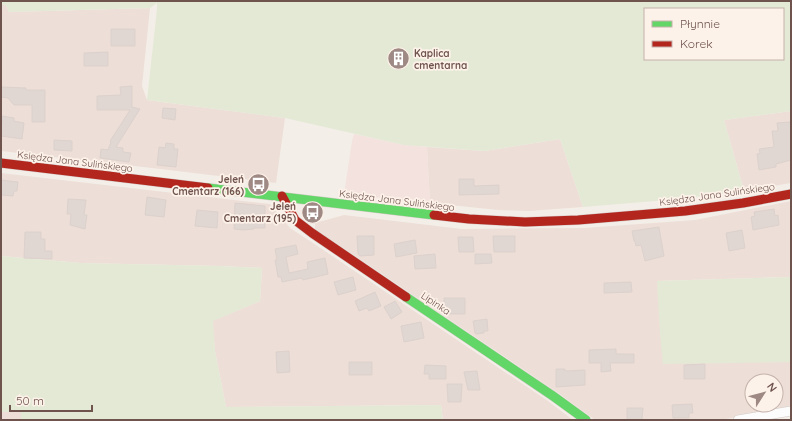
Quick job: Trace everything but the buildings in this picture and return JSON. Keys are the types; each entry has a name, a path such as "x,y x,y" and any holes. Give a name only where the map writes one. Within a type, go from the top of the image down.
{"street":[{"name":"Księdza Jana Sulińskiego","path":"1,163 469,219 525,222 578,220 685,211 791,194"},
{"name":"Lipinka","path":"282,196 295,220 312,233 553,396 586,420"},
{"path":"738,420 791,411"}],"shaded area":[{"path":"1,5 6,5 9,12 150,8 142,86 147,100 285,118 276,183 1,151"},
{"path":"791,111 791,183 744,191 724,120"},
{"path":"354,134 404,145 427,147 430,203 344,194"},
{"path":"560,139 583,207 529,211 498,210 430,203 427,147 484,151"},
{"path":"1,173 270,204 290,228 548,401 573,420 443,420 441,405 226,407 215,351 212,321 260,301 262,268 80,263 1,256"},
{"path":"791,201 791,277 657,281 733,362 791,362 791,408 784,409 784,373 744,373 744,413 761,413 720,420 595,420 557,392 315,229 315,223 344,215 462,229 584,228 695,220"},
{"path":"1,412 21,412 21,420 1,420"}],"green space":[{"path":"1,1 791,1 791,111 724,120 744,191 679,199 583,207 560,139 484,151 404,145 285,118 147,100 157,3 150,8 9,12 6,5 1,5"},
{"path":"1,256 80,263 262,268 260,301 213,321 215,351 226,407 441,405 443,420 21,420 21,412 1,412"},
{"path":"791,277 791,362 663,364 657,281"}],"traffic: fast":[{"path":"208,188 434,215"},
{"path":"406,297 586,420"}],"traffic: jam":[{"path":"1,163 208,188"},
{"path":"434,215 469,219 525,222 578,220 685,211 743,203 791,194"},
{"path":"282,196 295,220 406,297"}],"place":[{"name":"Kaplica cmentarna","path":"399,59"},
{"name":"Jeleń Cmentarz (166)","path":"259,185"},
{"name":"Jeleń Cmentarz (195)","path":"312,212"}]}
